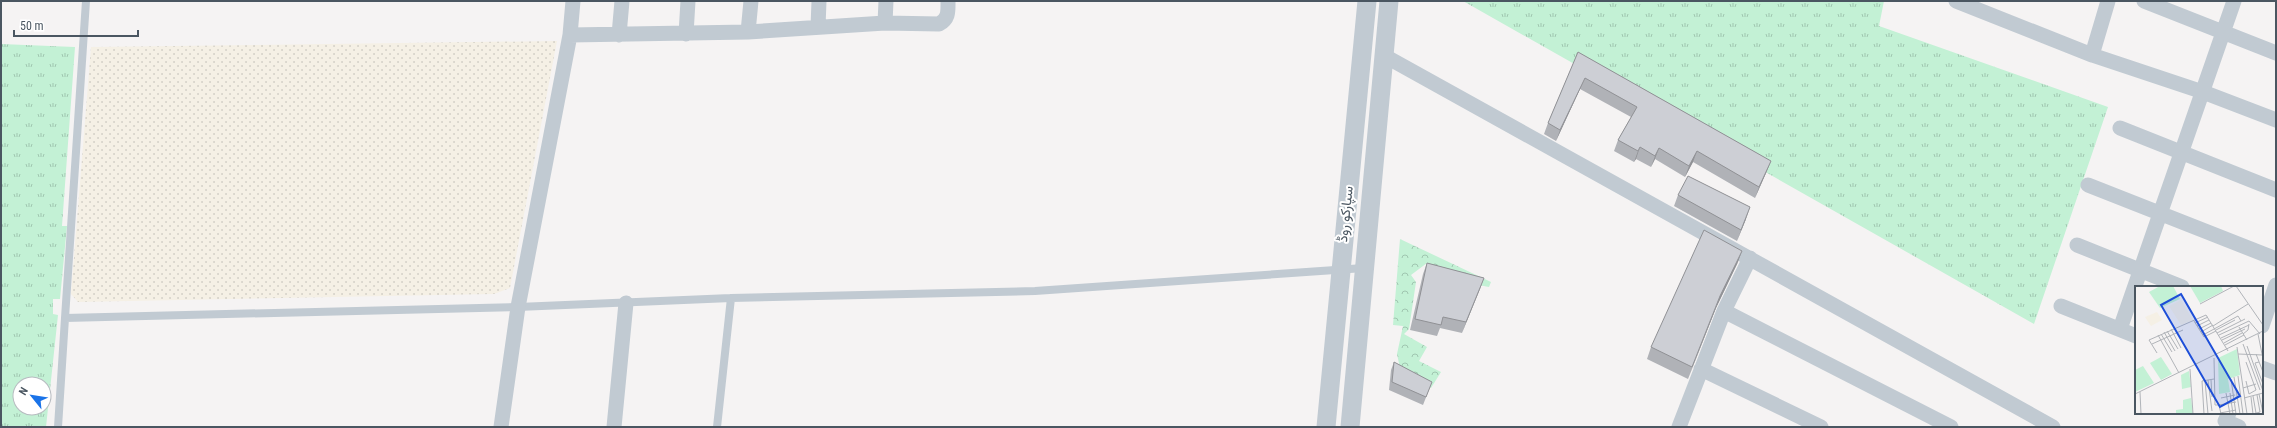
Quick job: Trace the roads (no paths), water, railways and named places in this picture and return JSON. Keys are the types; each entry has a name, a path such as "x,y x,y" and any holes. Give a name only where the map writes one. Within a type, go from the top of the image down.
{"street":[{"path":"501,427 518,308 570,35 573,1"},
{"path":"619,35 622,1"},
{"path":"686,34 688,1"},
{"path":"748,32 751,1"},
{"path":"818,27 819,1"},
{"path":"885,23 886,1"},
{"path":"570,35 748,32 885,23 939,24 944,22 947,16 948,1"},
{"name":"سپارکو روڈ","path":"1326,427 1367,1"},
{"name":"سپارکو روڈ","path":"1350,427 1389,1"},
{"path":"1956,1 2092,55 2204,92 2276,120"},
{"path":"2092,55 2108,1"},
{"path":"2144,1 2276,53"},
{"path":"2136,286 2160,212 2204,92 2234,1"},
{"path":"1383,54 2051,426"},
{"path":"2120,128 2182,154 2276,190"},
{"path":"2088,185 2160,212 2276,259"},
{"path":"2077,245 2179,286"},
{"path":"1683,426 1701,369 1724,311 1750,258"},
{"path":"2263,321 2276,284"},
{"path":"2120,329 2135,288"},
{"path":"614,427 626,303"},
{"path":"2061,306 2135,336"},
{"path":"1724,311 1928,422 1951,427"},
{"path":"2263,368 2276,373"},
{"path":"1701,369 1821,427"}],"lane":[{"path":"58,427 86,1"},
{"path":"65,318 518,308 731,298 1035,291 1365,268"},
{"path":"717,427 731,298"}]}
